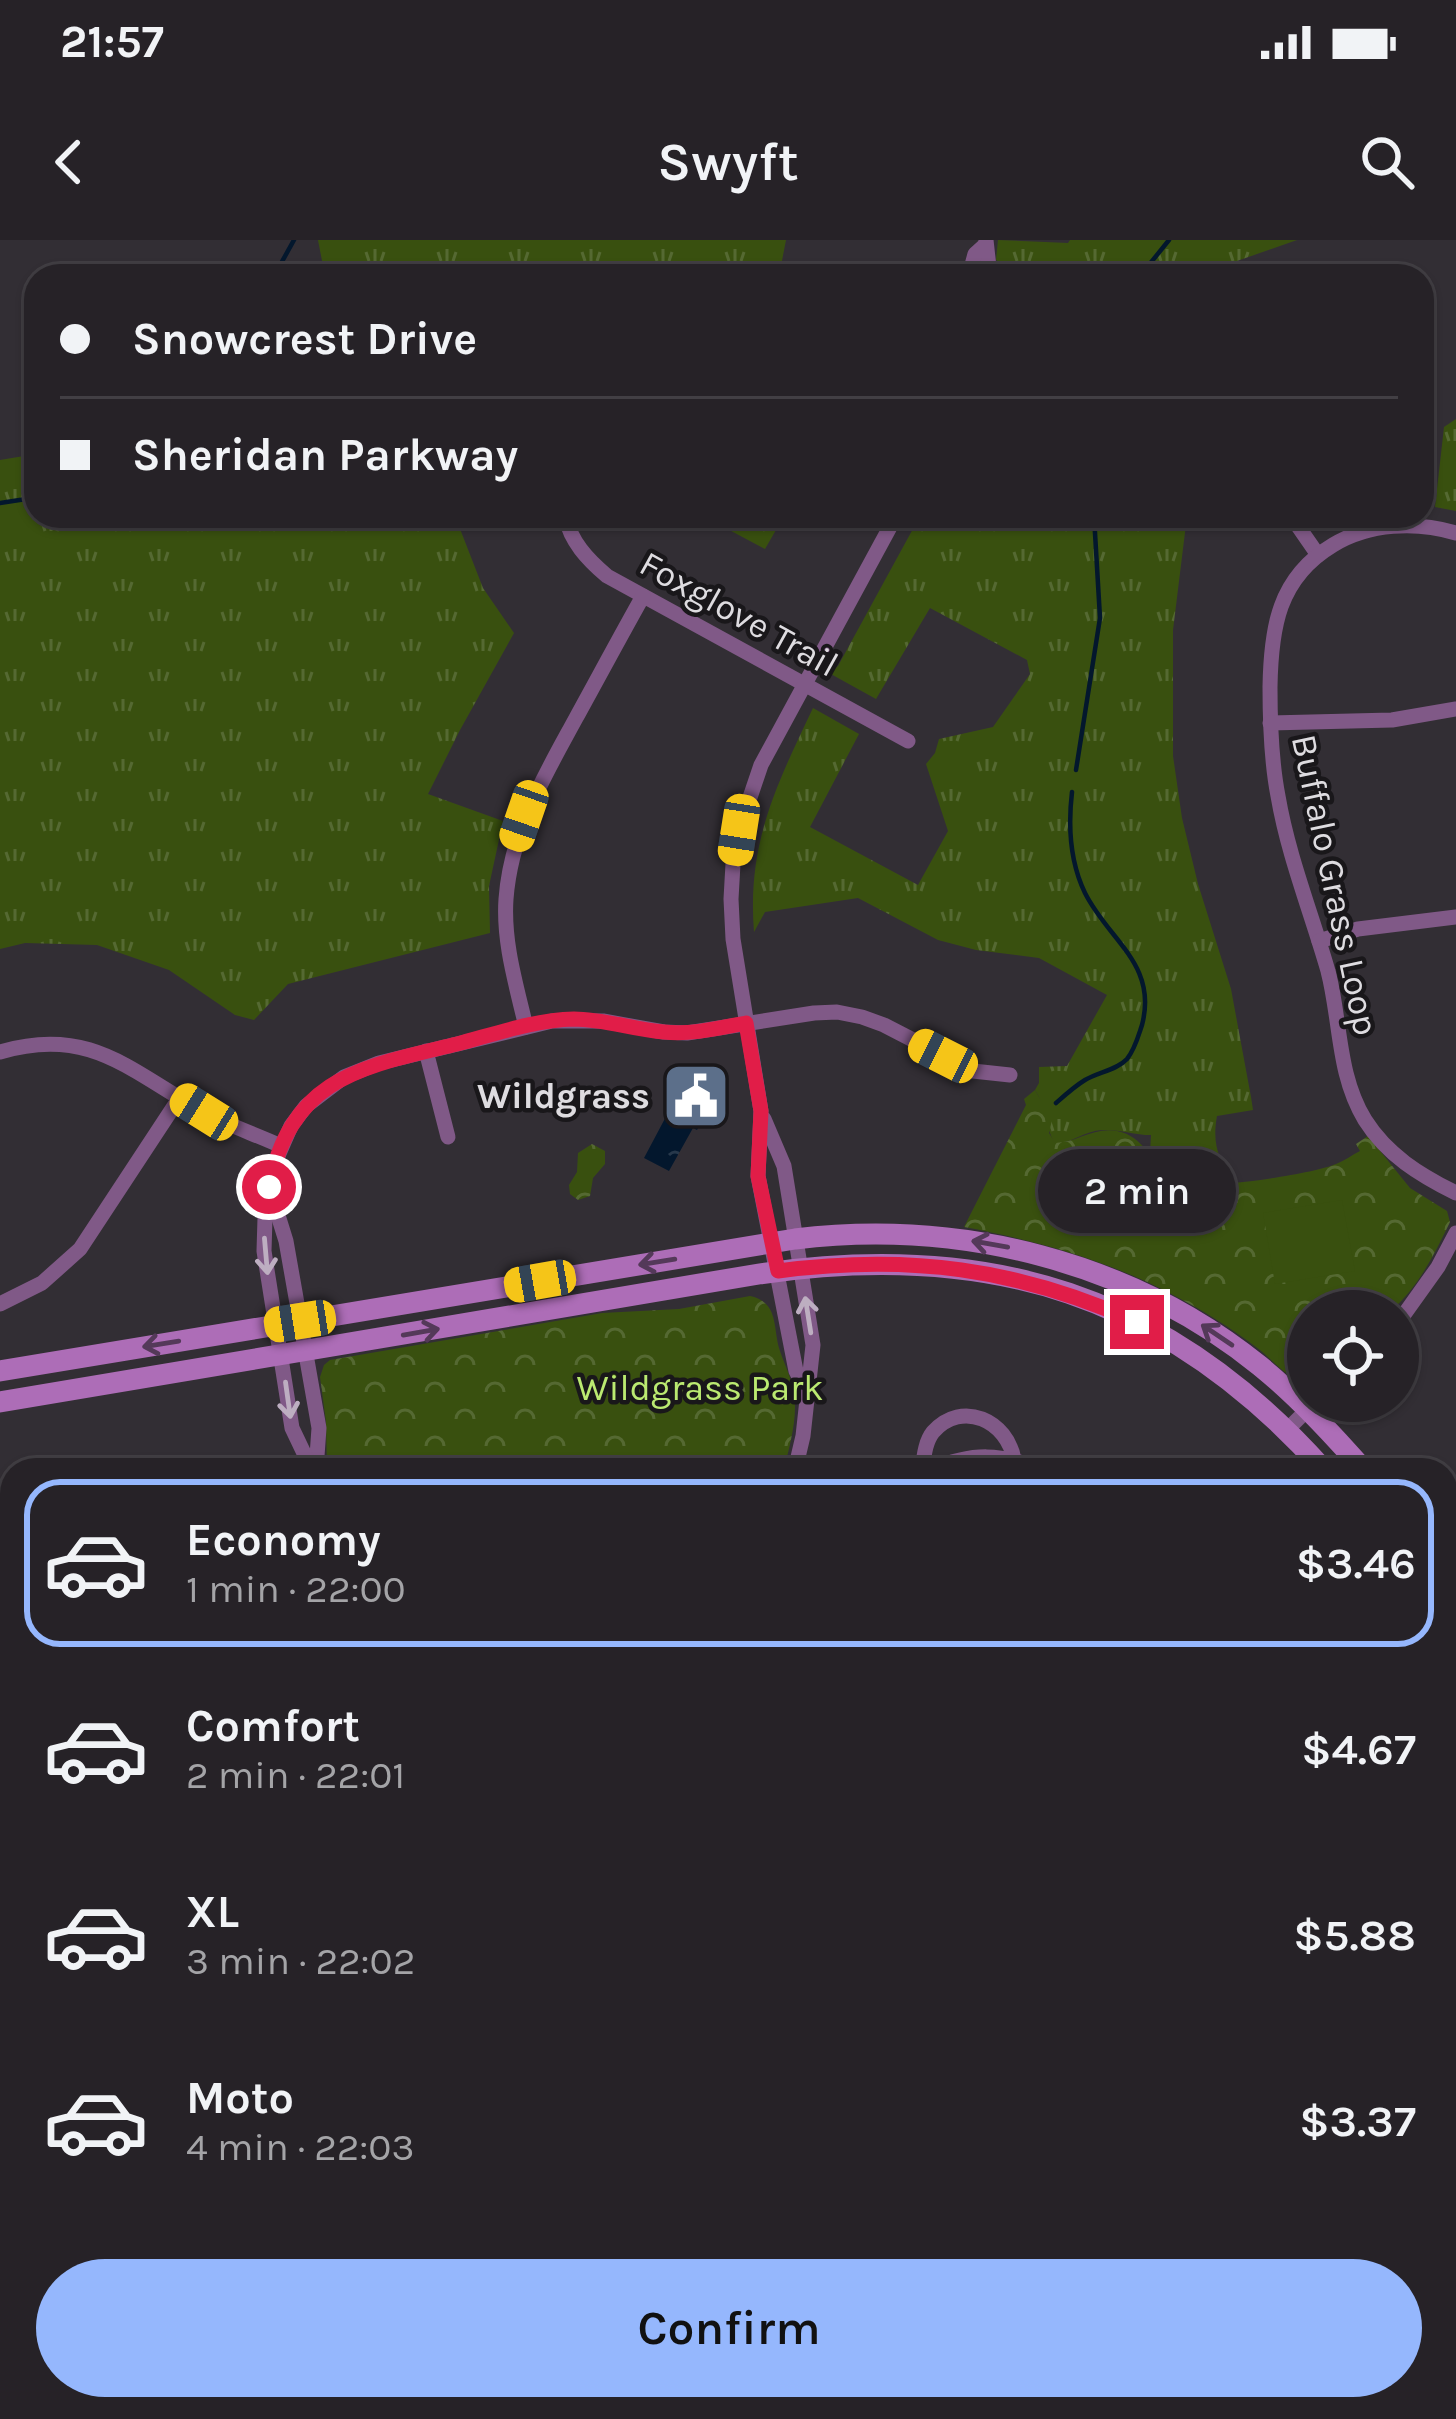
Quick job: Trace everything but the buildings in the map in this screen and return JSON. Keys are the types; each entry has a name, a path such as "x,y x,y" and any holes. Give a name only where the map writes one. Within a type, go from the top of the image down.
{"main road":[{"path":"0,1371 784,1241 884,1233 1017,1249 1093,1272 1141,1291 1214,1333 1287,1387"},
{"path":"0,1402 789,1270 880,1262 934,1264 1013,1277 1071,1294 1137,1322 1184,1347 1238,1385 1313,1458"},
{"path":"1326,1422 1354,1458"}],"street":[{"name":"Foxglove Trail","path":"570,528 575,543 607,576 908,741"},
{"path":"784,1241 758,1176 761,1111 733,939 731,898 739,830 761,765 889,528"},
{"path":"1299,528 1318,555"},
{"name":"Buffalo Grass Loop","path":"1401,528 1373,529 1336,543 1318,555 1290,587 1270,646 1270,723 1277,795 1336,1008 1346,1075 1366,1121 1402,1161 1456,1193"},
{"path":"526,1027 506,929 515,842 538,787 643,596"},
{"path":"1270,723 1392,720 1456,709"},
{"path":"1318,940 1374,927 1456,917"},
{"path":"308,1458 292,1428 264,1251 269,1187 281,1146 306,1106 344,1076 427,1051 576,1019 687,1033 814,1012 862,1017 973,1071 1010,1075"},
{"path":"0,1052 40,1044 116,1058 204,1112 281,1146"},
{"path":"427,1051 448,1137"},
{"path":"0,1304 43,1283 80,1249 181,1097"},
{"path":"761,1111 784,1166 784,1241 796,1371 806,1390 798,1458"},
{"path":"269,1187 286,1240 319,1428 315,1458"},
{"path":"1419,1294 1456,1233"},
{"path":"925,1458 932,1434 960,1417 992,1423 1006,1435 1013,1458"},
{"path":"1287,1430 1295,1422"},
{"path":"966,1458 1001,1458"}],"green space":[{"path":"318,240 786,240 781,264 323,264"},
{"path":"998,240 1297,240 1228,264 1003,264 996,260"},
{"path":"1456,419 1456,511 1435,507 1444,427"},
{"path":"24,456 24,528 460,528 483,588 514,633 428,794 503,821 489,886 490,933 288,984 254,1020 235,1015 169,970 97,945 25,943 0,949 0,460"},
{"path":"726,528 777,528 765,549"},
{"path":"913,528 1186,528 1173,630 1173,756 1198,884 1231,989 1253,1110 1217,1116 1218,1151 1234,1182 1197,1184 1177,1179 1150,1153 1151,1135 1102,1130 1055,1144 1035,1090 1039,1067 1067,1066 1107,995 1039,958 938,940 858,898 765,912 754,932 755,870 767,816 813,708 859,734 810,827 918,885 948,831 926,764 939,739 993,727 1030,674 1027,660 930,608 876,699 829,673 838,666"},
{"path":"1035,1090 1052,1120 1049,1133 1055,1143 1117,1131 1134,1138 1172,1177 1189,1184 1240,1183 1324,1168 1360,1151 1356,1144 1368,1136 1410,1188 1447,1211 1450,1222 1410,1290 1287,1290 1287,1374 1227,1327 1152,1284 1074,1254 964,1227 1026,1105 1024,1099"},
{"path":"592,1144 605,1151 605,1164 593,1178 590,1196 578,1200 570,1194 569,1185 577,1172 578,1153"},
{"path":"1342,1200 1355,1271 1275,1284 1263,1213"},
{"name":"Wildgrass Park","path":"750,1296 766,1303 794,1395 787,1458 327,1458 320,1377 330,1360 602,1313 679,1309"}],"water":[{"path":"670,1109 700,1125 693,1128 669,1171 644,1158"}],"waterway":[{"path":"281,264 294,240"},
{"path":"1150,264 1169,240"},
{"path":"0,503 24,499"},
{"path":"1076,770 1100,618 1095,528"},
{"path":"1056,1103 1085,1080 1127,1059 1142,1025 1145,1004 1137,969 1080,881 1071,844 1072,792"}],"place":[{"name":"Wildgrass","path":"696,1096"}],"route":[{"path":"269,1187 281,1146 306,1106 362,1068 552,1021 603,1021 687,1033 746,1023 761,1111 758,1176 778,1271 880,1262 934,1264 1013,1277 1071,1294 1137,1322"}]}
